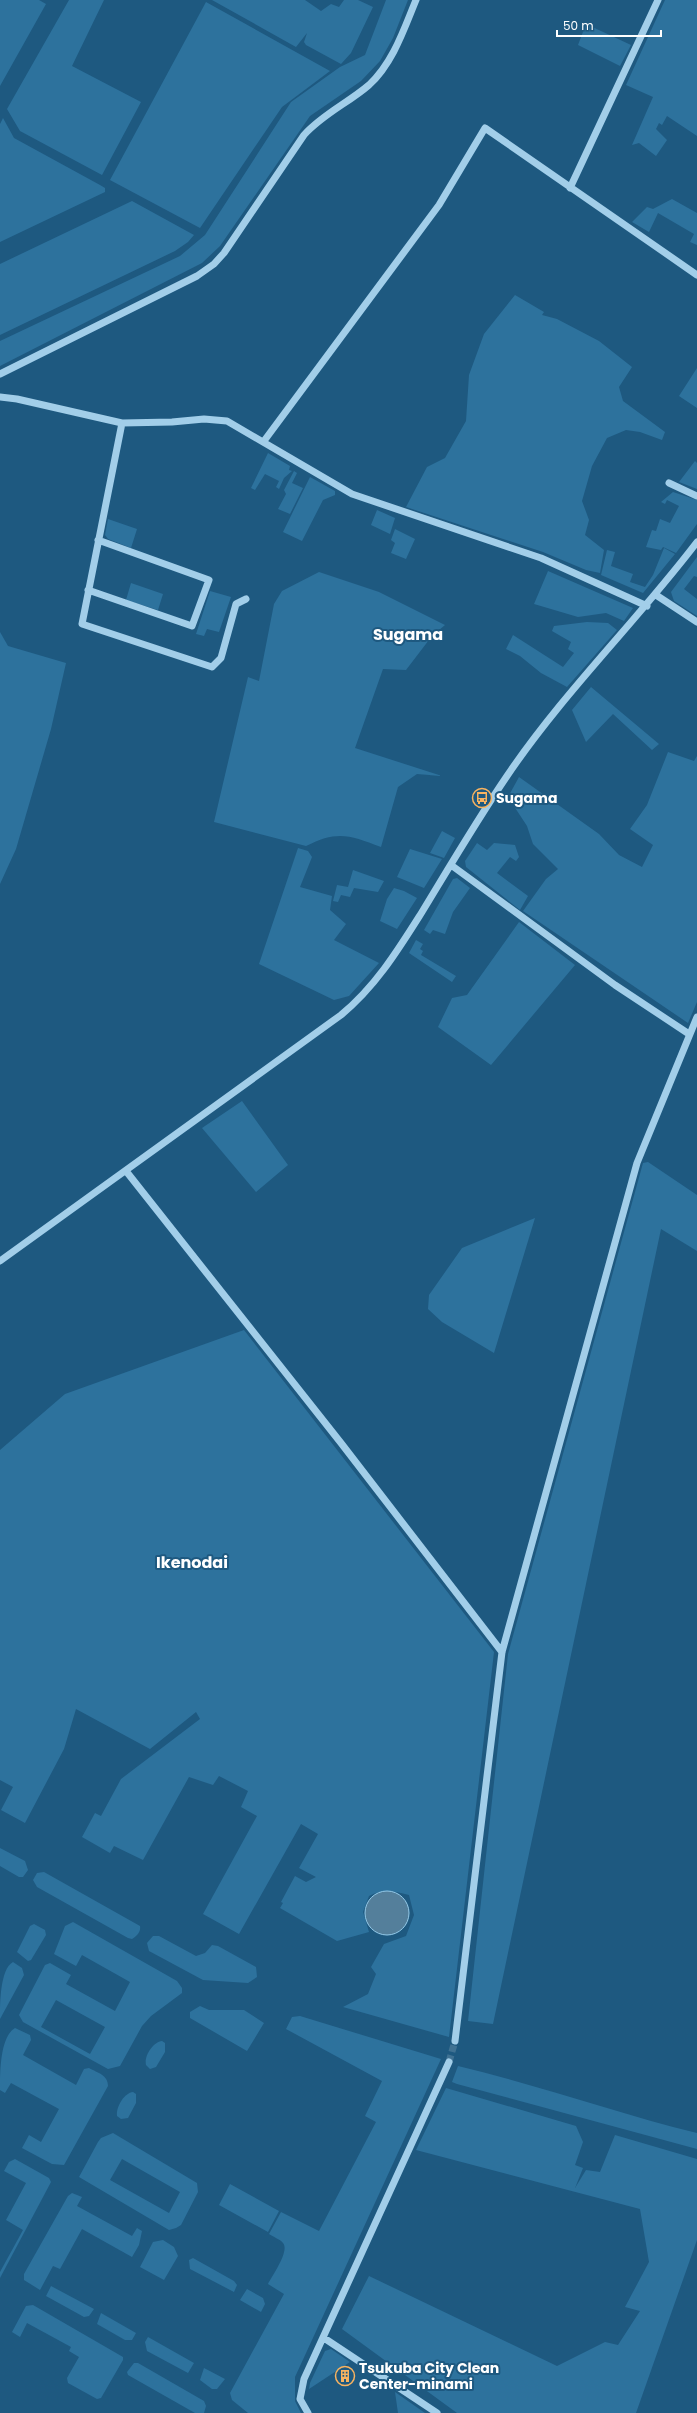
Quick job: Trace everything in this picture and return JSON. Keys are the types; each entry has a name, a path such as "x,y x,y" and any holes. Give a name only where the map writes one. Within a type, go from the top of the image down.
{"street":[{"path":"0,374 178,286 214,264 224,253 304,135 315,122 370,84 389,61 416,0"},
{"path":"570,188 658,0"},
{"path":"264,441 439,204 453,184 484,128 697,275"},
{"path":"0,398 17,399 122,422 219,420 234,424 352,494 541,558 647,606"},
{"path":"122,422 82,624 212,667 220,658 236,604 246,598"},
{"path":"669,483 697,496"},
{"path":"88,590 192,626 209,580 98,540"},
{"path":"0,1261 126,1171 362,998 389,965 486,806 533,739 647,606 697,542"},
{"path":"656,595 697,622"},
{"path":"451,865 609,980 690,1034"},
{"path":"455,2041 502,1652 637,1163 697,1017"},
{"path":"126,1171 341,1443 502,1652"},
{"path":"308,2413 300,2398 301,2388 450,2062"},
{"path":"324,2338 437,2413"}],"shaded area":[{"path":"0,0 39,0 46,4 0,86"},
{"path":"69,0 104,0 72,66 141,102 102,175 20,131 7,109"},
{"path":"212,0 305,0 321,11 331,4 339,7 344,0 358,0 373,7 351,53 341,64 306,45 304,42 307,33 296,47"},
{"path":"386,0 408,0 393,38 380,61 361,81 310,116 220,246 202,263 0,366 0,341 180,256 205,235 291,102 340,67 365,55"},
{"path":"665,0 697,0 697,136 667,116 662,125 659,123 656,129 667,140 656,156 639,143 632,145 653,97 626,85"},
{"path":"206,2 330,71 282,107 200,228 110,180"},
{"path":"586,24 631,45 620,66 578,45"},
{"path":"3,118 14,138 100,185 105,188 105,192 0,242 0,124"},
{"path":"672,199 697,213 697,245 690,242 694,234 658,213 649,232 632,222 647,207 653,209"},
{"path":"132,201 194,235 188,242 175,251 0,335 0,264"},
{"path":"515,295 544,312 542,315 557,319 599,341 632,367 619,387 623,401 665,432 662,440 640,432 626,430 607,438 592,466 582,501 589,520 585,535 604,550 600,573 586,570 543,552 406,507 427,467 445,458 466,421 469,375 484,334"},
{"path":"697,368 697,408 679,396"},
{"path":"268,453 290,466 289,470 292,471 284,478 279,489 276,487 279,481 265,474 255,490 251,488"},
{"path":"695,461 697,463 697,489 679,482"},
{"path":"294,471 297,473 292,483 303,488 290,514 278,509 286,494 284,490"},
{"path":"310,477 335,491 335,495 323,500 302,541 283,532"},
{"path":"673,492 697,500 697,524 676,553 663,547 661,550 646,547 652,530 656,531 660,519 670,523 679,506 667,500 665,504 661,502"},
{"path":"377,510 395,518 390,534 371,525"},
{"path":"108,519 137,529 131,548 108,539 105,535"},
{"path":"395,529 415,539 406,559 391,553 395,543 391,540"},
{"path":"664,548 675,554 643,593 601,575 607,550 615,552 611,566 633,574 630,582 645,587 653,575"},
{"path":"697,557 697,577 694,576 684,589 697,599 697,616 674,601 671,592"},
{"path":"548,571 633,608 624,621 606,613 578,617 534,604"},
{"path":"319,572 379,592 445,625 432,636 406,670 383,669 355,748 442,776 417,774 398,787 381,847 352,837 344,836 326,838 306,846 214,822 248,677 259,681 274,604 282,591"},
{"path":"131,583 163,594 158,610 126,600"},
{"path":"210,591 231,597 219,632 207,629 204,636 196,634"},
{"path":"587,622 608,623 617,630 567,687 541,673 520,656 506,649 513,635 563,667 574,653 568,649 571,642 552,631 554,626"},
{"path":"0,632 8,646 66,663 51,729 16,849 0,884"},
{"path":"591,687 659,744 652,750 613,714 586,742 572,710"},
{"path":"668,752 694,761 697,756 697,1002 688,1023 523,911 546,879 558,869 533,844 527,826 508,797 519,777 599,834 619,855 642,867 653,845 630,829 647,805"},
{"path":"442,831 455,838 444,858 430,853"},
{"path":"477,843 487,850 494,843 515,845 519,857 516,861 510,857 497,873 528,896 520,910 466,867 465,861"},
{"path":"298,848 308,851 312,857 300,887 332,896 330,910 346,924 334,940 379,963 349,996 334,1000 259,964"},
{"path":"410,849 442,859 424,888 397,877"},
{"path":"353,870 384,881 378,892 354,888 350,897 341,895 338,902 333,901 337,885 348,887"},
{"path":"457,878 470,888 453,912 445,934 433,930 430,934 424,930 453,879"},
{"path":"394,888 404,891 417,898 397,929 380,921 387,899"},
{"path":"519,922 575,965 491,1065 438,1027 452,998 467,995"},
{"path":"416,940 423,944 420,949 423,951 421,955 456,976 452,982 409,953"},
{"path":"242,1101 288,1165 256,1192 202,1128"},
{"path":"648,1162 697,1195 697,1251 661,1229 493,2024 468,2021 508,1654 643,1163"},
{"path":"535,1218 494,1353 442,1322 428,1309 429,1295 462,1248"},
{"path":"244,1330 494,1652 449,2037 343,2007 368,1994 376,1974 371,1967 384,1944 406,1936 414,1915 409,1895 388,1891 379,1892 369,1896 363,1912 369,1932 337,1941 280,1908 283,1903 281,1902 295,1876 306,1882 316,1877 299,1868 318,1834 301,1824 239,1934 203,1914 257,1816 241,1807 248,1791 219,1776 213,1785 189,1777 143,1860 114,1846 110,1853 82,1837 95,1813 101,1816 121,1779 200,1719 196,1712 150,1749 76,1709 64,1749 25,1823 1,1810 13,1787 0,1780 0,1450 65,1394"},
{"path":"0,1848 25,1861 28,1870 23,1877 19,1877 0,1866"},
{"path":"44,1872 140,1926 140,1930 136,1937 132,1939 128,1938 37,1887 33,1880 37,1873"},
{"path":"383,1891 391,1891 396,1892 403,1897 408,1904 408,1922 403,1929 396,1934 383,1935 375,1932 368,1925 365,1917 365,1909 368,1901 375,1894"},
{"path":"73,1922 177,1981 182,1988 182,1993 151,2016 142,2026 120,2066 108,2069 23,2022 19,2015 45,1965 50,1963 71,1975 66,1984 115,2011 130,1982 82,1955 76,1966 54,1954 65,1926","holes":["56,2000 105,2027 90,2054 41,2027"]},
{"path":"34,1924 45,1930 46,1935 31,1960 28,1961 17,1952 30,1926"},
{"path":"153,1936 159,1936 196,1956 205,1953 212,1945 218,1946 256,1967 257,1977 248,1983 203,1980 149,1951 147,1943"},
{"path":"13,1962 22,1968 24,1975 0,2019 3,1979 5,1972"},
{"path":"200,2006 209,2010 244,2010 264,2023 247,2051 190,2018 190,2012"},
{"path":"300,2016 441,2059 295,2377 295,2401 301,2413 248,2413 232,2400 230,2393 284,2294 268,2284 282,2257 285,2247 282,2242 269,2234 281,2212 319,2231 376,2122 365,2116 382,2081 286,2029 292,2017"},
{"path":"15,2028 30,2035 31,2040 23,2055 76,2085 84,2069 89,2068 102,2075 108,2082 108,2086 64,2165 52,2164 22,2148 29,2135 41,2142 59,2109 11,2083 5,2093 0,2090 1,2065 4,2047 6,2039"},
{"path":"162,2041 165,2043 165,2052 156,2067 150,2069 146,2065 146,2058 152,2047"},
{"path":"458,2066 697,2133 697,2149 457,2084 452,2082"},
{"path":"446,2088 576,2126 583,2142 575,2165 583,2168 575,2188 586,2170 600,2172 615,2135 697,2159 697,2240 636,2413 457,2413 342,2329 369,2276 557,2366 605,2342 618,2345 640,2311 625,2307 649,2262 640,2209 416,2150"},
{"path":"133,2092 136,2094 136,2103 128,2118 121,2119 117,2116 119,2105 127,2095"},
{"path":"113,2133 197,2183 198,2192 181,2225 169,2230 79,2177 101,2138","holes":["122,2159 180,2192 169,2213 110,2180"]},
{"path":"15,2159 49,2178 51,2182 0,2278 0,2272 23,2230 6,2220 26,2183 4,2171 9,2162"},
{"path":"230,2184 279,2211 268,2232 219,2205"},
{"path":"72,2193 82,2197 77,2206 132,2236 137,2228 142,2231 139,2245 132,2257 82,2229 60,2269 53,2266 40,2290 24,2280 24,2274 68,2196"},
{"path":"163,2240 174,2247 178,2256 164,2280 140,2267 153,2242"},
{"path":"193,2258 234,2281 237,2285 234,2292 190,2269 189,2260"},
{"path":"51,2286 94,2309 89,2316 84,2317 46,2296"},
{"path":"247,2289 263,2298 265,2304 261,2312 240,2300"},
{"path":"33,2305 123,2357 123,2360 101,2398 97,2399 68,2383 67,2378 79,2357 69,2351 71,2347 27,2323 20,2337 12,2332 26,2306"},
{"path":"101,2313 136,2333 132,2340 125,2340 97,2324"},
{"path":"148,2337 194,2363 188,2373 147,2351 145,2342"},
{"path":"331,2349 350,2362 309,2389 310,2383 325,2351"},
{"path":"134,2363 138,2363 204,2401 206,2406 204,2413 195,2413 128,2375 127,2372"},
{"path":"204,2368 225,2379 217,2389 212,2389 200,2380"},
{"path":"395,2392 425,2413 398,2413"}],"tunnel":[{"path":"449,2062 455,2041"}],"place":[{"name":"Sugama","path":"482,798"},
{"name":"Tsukuba City Clean Center-minami","path":"345,2376"}],"district":[{"name":"Sugama","path":"408,634"},
{"name":"Ikenodai","path":"192,1562"}]}
